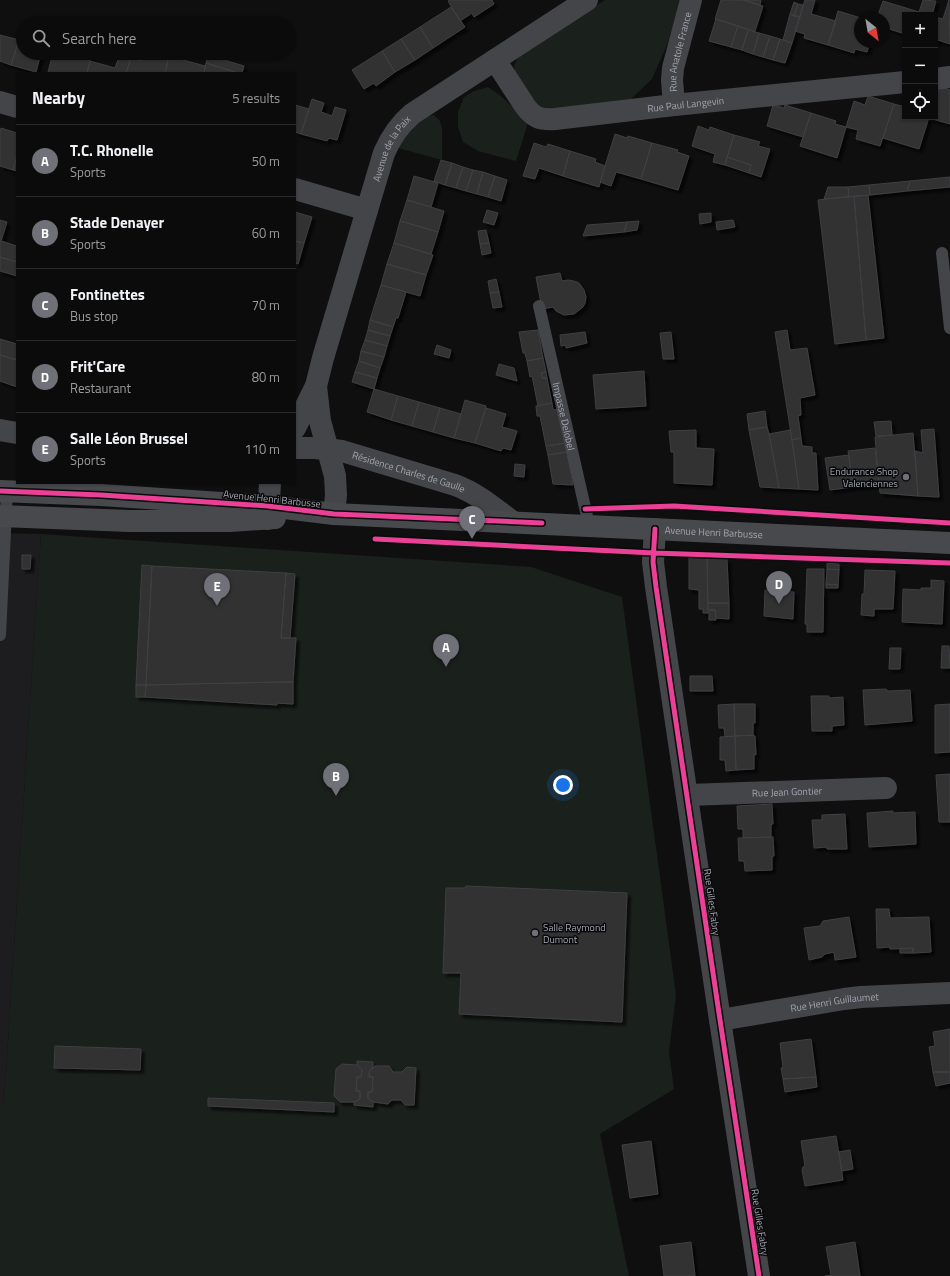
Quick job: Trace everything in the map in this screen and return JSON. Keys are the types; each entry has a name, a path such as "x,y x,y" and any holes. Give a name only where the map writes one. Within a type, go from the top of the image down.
{"street":[{"name":"Avenue de la Paix","path":"296,426 316,386 384,153 388,144 403,122 412,114 587,0"},
{"name":"Rue Anatole France","path":"674,105 672,80 673,68 691,0"},
{"name":"Rue Paul Langevin","path":"495,60 525,106 537,118 544,120 674,105 902,82"},
{"path":"938,79 950,77"},
{"path":"0,102 16,107"},
{"path":"296,189 367,210"},
{"name":"Avenue de la Paix","path":"316,386 320,421 333,466 336,485 334,514"},
{"path":"0,430 16,433"},
{"name":"Résidence Charles de Gaulle","path":"296,448 328,449 345,452 467,490 477,495 513,522"},
{"path":"268,512 270,484"},
{"name":"Avenue Henri Barbusse","path":"4,491 101,495 268,512 589,525 950,543"},
{"name":"Avenue Henri Barbusse","path":"3,516 124,521 230,520 268,512"},
{"name":"Rue Gilles Fabry","path":"655,529 653,562 759,1276"},
{"name":"Rue Jean Gontier","path":"688,795 886,788"},
{"name":"Rue Henri Guillaumet","path":"720,1020 844,999 950,993"}],"lane":[{"path":"942,253 950,328"},
{"name":"Impasse Delobel","path":"539,306 589,525"},
{"path":"0,635 4,491"}],"shaded area":[{"path":"605,0 682,0 667,45 652,79 631,99 543,111 516,78 514,66 518,57"},
{"path":"488,87 514,108 528,123 516,161 478,151 463,142 458,127 458,112 464,97 474,91"},
{"path":"434,115 440,121 442,129 442,160 398,148 402,137 413,125"},
{"path":"0,533 41,534 4,1104 0,1104"},
{"path":"41,534 531,567 622,597 676,995 669,1052 674,1089 600,1134 629,1276 0,1276 0,1104 4,1104"}],"building":[{"path":"492,0 494,4 474,17 472,13 460,21 448,1"},
{"path":"721,0 743,0 763,6 755,31 715,19"},
{"path":"743,0 761,0 760,5"},
{"path":"805,0 815,0 811,14 836,21 828,45 804,38 805,34 795,31"},
{"path":"923,0 936,1 933,12 919,12"},
{"path":"949,0 950,44 938,40 938,18 943,19"},
{"path":"883,1 919,12 902,12 902,33 890,29 890,12 879,12"},
{"path":"794,2 798,4 794,16 790,14"},
{"path":"798,4 803,5 800,17 794,16"},
{"path":"451,7 465,27 433,48 420,27"},
{"path":"838,11 854,16 854,48 868,48 867,52 855,49 854,53 828,45"},
{"path":"790,14 800,17 792,43 783,40"},
{"path":"716,19 738,26 731,47 709,41"},
{"path":"738,26 748,30 742,50 731,47"},
{"path":"420,27 433,48 415,60 401,39"},
{"path":"748,30 759,33 753,54 742,50"},
{"path":"759,33 770,36 763,57 753,54"},
{"path":"0,35 16,39 16,49 11,65 0,61"},
{"path":"770,36 780,39 773,60 763,57"},
{"path":"401,39 415,60 395,72 382,51"},
{"path":"780,39 792,43 785,63 773,60"},
{"path":"16,49 16,60 39,60 36,72 11,65"},
{"path":"382,51 395,72 376,86 374,83 364,89 352,70"},
{"path":"51,60 90,60 87,72 48,72"},
{"path":"118,60 130,60 126,72 87,72 90,61 115,68"},
{"path":"130,60 168,60 165,72 126,72"},
{"path":"168,60 183,60 205,66 204,72 165,72"},
{"path":"207,60 224,60 244,66 242,72 235,72 206,63"},
{"path":"206,63 235,72 204,72"},
{"path":"938,86 950,90 950,124 936,120 938,120"},
{"path":"868,96 894,104 880,146 856,139 858,130 846,127 854,101 865,105"},
{"path":"312,99 324,103 321,112 332,116 335,107 346,110 337,140 329,138 327,141 301,134"},
{"path":"894,104 902,106 902,120 928,120 919,149 883,138"},
{"path":"296,105 309,109 301,134 296,132"},
{"path":"773,105 784,108 785,105 811,113 803,137 767,126"},
{"path":"811,113 836,121 835,124 846,127 837,158 800,146"},
{"path":"698,126 709,130 710,127 734,135 725,165 713,162 715,154 692,146"},
{"path":"1,128 16,133 16,160 13,170 0,166"},
{"path":"615,134 652,143 641,179 616,172 611,186 600,182"},
{"path":"734,135 760,142 758,146 770,149 761,177 749,173 751,165 727,157"},
{"path":"534,143 546,147 548,144 570,151 563,176 539,168 535,179 523,176"},
{"path":"652,143 678,150 677,152 689,156 678,190 641,179"},
{"path":"570,151 596,159 595,162 605,166 599,187 563,176"},
{"path":"727,157 751,165 749,173 725,165"},
{"path":"16,160 16,171 13,170"},
{"path":"441,160 452,163 445,185 434,181"},
{"path":"452,163 463,167 456,188 445,185"},
{"path":"463,167 473,170 466,191 456,188"},
{"path":"473,170 483,172 477,194 466,191"},
{"path":"483,172 495,176 488,197 477,194"},
{"path":"414,176 438,183 431,207 407,200"},
{"path":"495,176 507,180 501,201 488,197"},
{"path":"950,177 950,187 907,191 910,181"},
{"path":"910,181 907,191 870,195 869,185"},
{"path":"869,185 870,195 849,197 848,187"},
{"path":"828,187 848,187 849,197 824,199"},
{"path":"868,195 884,338 866,340 854,196"},
{"path":"854,196 866,340 835,344 818,200"},
{"path":"407,200 444,211 438,232 400,221"},
{"path":"487,210 498,213 494,225 483,222"},
{"path":"296,212 312,217 304,243 296,241"},
{"path":"711,213 711,222 700,224 699,214"},
{"path":"0,220 7,222 1,241 16,246 16,262 0,257"},
{"path":"733,220 735,227 717,230 716,222"},
{"path":"400,221 438,232 431,254 394,243"},
{"path":"639,221 637,230 624,232 627,222"},
{"path":"627,222 624,232 583,236 587,225"},
{"path":"486,230 489,243 480,244 478,231"},
{"path":"296,241 304,243 298,264 296,263"},
{"path":"394,243 433,255 426,275 387,264"},
{"path":"489,243 491,253 482,255 480,244"},
{"path":"0,257 16,262 16,276 0,271"},
{"path":"387,264 426,275 420,296 381,285"},
{"path":"560,273 562,281 568,280 579,283 584,290 586,297 585,303 583,307 574,314 564,315 556,311 553,307 542,309 536,277"},
{"path":"496,279 499,292 490,293 488,281"},
{"path":"381,285 406,292 398,318 396,318 393,327 370,320"},
{"path":"499,292 502,307 493,308 490,293"},
{"path":"370,320 393,327 390,336 368,330"},
{"path":"368,330 390,336 387,346 365,340"},
{"path":"538,330 543,358 527,361 525,353 523,353 519,332"},
{"path":"787,330 790,350 807,348 815,395 800,398 801,415 798,416 801,438 792,440 775,332"},
{"path":"585,332 587,343 566,348 566,345 561,346 560,335"},
{"path":"671,332 674,359 663,359 660,333"},
{"path":"0,339 16,344 16,360 0,355"},
{"path":"365,340 387,346 384,357 361,351"},
{"path":"437,345 451,350 449,358 434,354"},
{"path":"361,351 384,357 380,368 359,361"},
{"path":"0,355 16,360 16,387 0,381"},
{"path":"543,358 546,372 541,373 542,378 547,378 552,403 538,406 532,376 530,377 527,361"},
{"path":"359,361 380,368 377,378 355,372"},
{"path":"499,364 514,368 517,381 496,375"},
{"path":"644,371 646,406 596,409 593,375"},
{"path":"355,372 377,378 374,389 352,382"},
{"path":"546,372 547,378 542,378 541,373"},
{"path":"374,389 398,396 391,420 367,412"},
{"path":"398,396 419,402 412,426 391,420"},
{"path":"465,400 486,406 475,443 454,438"},
{"path":"419,402 440,408 433,432 412,426"},
{"path":"552,403 553,410 560,409 566,443 546,446 540,416 537,416 536,406"},
{"path":"440,408 461,414 454,438 433,432"},
{"path":"486,408 506,414 502,427 517,431 511,450 503,448 501,451 475,443"},
{"path":"765,411 767,427 749,430 747,414"},
{"path":"891,421 892,435 876,436 874,422"},
{"path":"767,427 779,488 760,487 749,430"},
{"path":"934,429 939,497 918,496 915,451 923,453 921,430"},
{"path":"696,430 696,448 714,449 712,485 674,483 674,452 671,452 669,431"},
{"path":"790,430 799,489 779,488 769,434"},
{"path":"913,433 918,496 880,493 875,437"},
{"path":"801,438 802,446 812,447 812,453 816,453 818,490 799,489 792,440"},
{"path":"566,443 567,452 548,455 546,446"},
{"path":"875,448 879,485 853,487 848,451"},
{"path":"567,452 573,485 553,484 548,455"},
{"path":"849,455 853,487 830,490 825,458"},
{"path":"515,464 525,465 524,477 514,476"},
{"path":"22,555 31,555 30,569 22,569"},
{"path":"689,556 707,557 708,613 703,613 703,609 699,609 699,590 689,589"},
{"path":"707,557 727,559 729,603 708,603"},
{"path":"827,563 839,564 839,570 827,569"},
{"path":"142,565 152,566 146,685 136,685"},
{"path":"152,566 286,573 281,638 296,638 293,682 146,685"},
{"path":"807,569 824,569 823,632 807,632 807,624 805,624"},
{"path":"827,569 839,570 838,585 826,584"},
{"path":"865,570 895,571 893,609 874,609 874,616 861,615"},
{"path":"286,573 295,574 290,638 281,638"},
{"path":"931,580 944,581 942,624 902,622 903,589 921,590 921,588 931,588"},
{"path":"826,584 838,585 838,588 826,588"},
{"path":"765,590 794,592 793,619 764,616"},
{"path":"708,603 729,603 729,619 716,618 715,610 709,610"},
{"path":"709,610 715,610 716,620 709,620"},
{"path":"942,646 949,646 950,668 941,668"},
{"path":"890,648 901,648 900,669 889,669"},
{"path":"690,676 712,676 713,691 690,691"},
{"path":"293,682 293,704 277,703 277,705 145,697 146,685"},
{"path":"136,685 146,685 145,697 136,697"},
{"path":"886,689 888,691 910,690 912,721 865,725 863,690"},
{"path":"811,696 829,696 829,698 843,697 844,725 832,726 832,731 812,731"},
{"path":"734,704 735,736 725,737 724,728 719,728 718,705"},
{"path":"734,704 755,704 755,723 753,723 753,735 735,736"},
{"path":"950,704 950,752 935,753 935,705"},
{"path":"735,736 755,736 756,755 754,754 754,769 736,770"},
{"path":"735,736 736,770 726,771 725,760 720,760 720,737"},
{"path":"950,774 950,822 939,822 936,775"},
{"path":"772,804 773,824 771,824 771,837 743,838 743,829 738,829 737,806"},
{"path":"893,811 893,813 915,812 916,844 869,847 867,813"},
{"path":"845,814 847,849 827,849 827,847 814,848 812,820 822,820 822,815"},
{"path":"773,837 774,856 772,856 772,870 745,871 744,861 739,861 738,838"},
{"name":"Salle Raymond Dumont","path":"466,886 627,893 622,1022 459,1014 461,973 443,973 446,888 465,888"},
{"path":"876,909 889,909 890,918 929,917 931,952 913,953 913,948 877,948"},
{"path":"849,917 856,957 835,960 834,952 809,960 804,928 820,926 823,921"},
{"path":"913,948 913,953 900,953 900,949"},
{"path":"950,1029 950,1072 933,1072 929,1047 935,1046 933,1032"},
{"path":"811,1039 816,1077 783,1079 780,1043"},
{"path":"55,1046 141,1049 140,1070 54,1068"},
{"path":"357,1061 373,1062 373,1067 369,1072 369,1077 373,1077 372,1092 368,1092 368,1098 373,1102 373,1107 354,1105 354,1102 360,1099 360,1091 356,1091 357,1077 361,1077 362,1070 357,1065"},
{"path":"342,1064 357,1065 362,1070 361,1077 357,1077 356,1091 360,1091 360,1099 354,1102 340,1102 334,1096 336,1069"},
{"path":"375,1066 389,1066 393,1072 402,1072 407,1067 416,1068 414,1105 405,1105 401,1100 392,1100 388,1104 373,1102 368,1098 368,1092 372,1092 373,1077 369,1077 370,1071"},
{"path":"933,1072 950,1072 950,1083 936,1086"},
{"path":"816,1077 817,1087 785,1092 783,1079"},
{"path":"208,1098 334,1103 334,1112 208,1106"},
{"path":"836,1136 843,1180 805,1186 802,1170 805,1166 801,1141"},
{"path":"651,1141 658,1194 630,1198 622,1145"},
{"path":"850,1150 853,1169 842,1171 839,1152"},
{"path":"691,1242 695,1276 664,1276 660,1246"},
{"path":"855,1242 860,1276 825,1276 831,1275 826,1247"}],"cycle path":[{"path":"0,491 101,495 268,506 334,514 542,523"},
{"path":"585,509 674,506 950,523"},
{"path":"655,529 653,562 656,587 759,1276"},
{"path":"375,539 654,553 950,563"}],"place":[{"name":"Endurance Shop Valenciennes","path":"906,477"},
{"name":"Fontinettes","path":"472,539"},
{"name":"Frit'Care","path":"779,604"},
{"name":"Salle Léon Brussel","path":"217,606"},
{"name":"T.C. Rhonelle","path":"446,667"},
{"name":"Stade Denayer","path":"336,796"},
{"name":"Salle Raymond Dumont","path":"535,933"}]}
